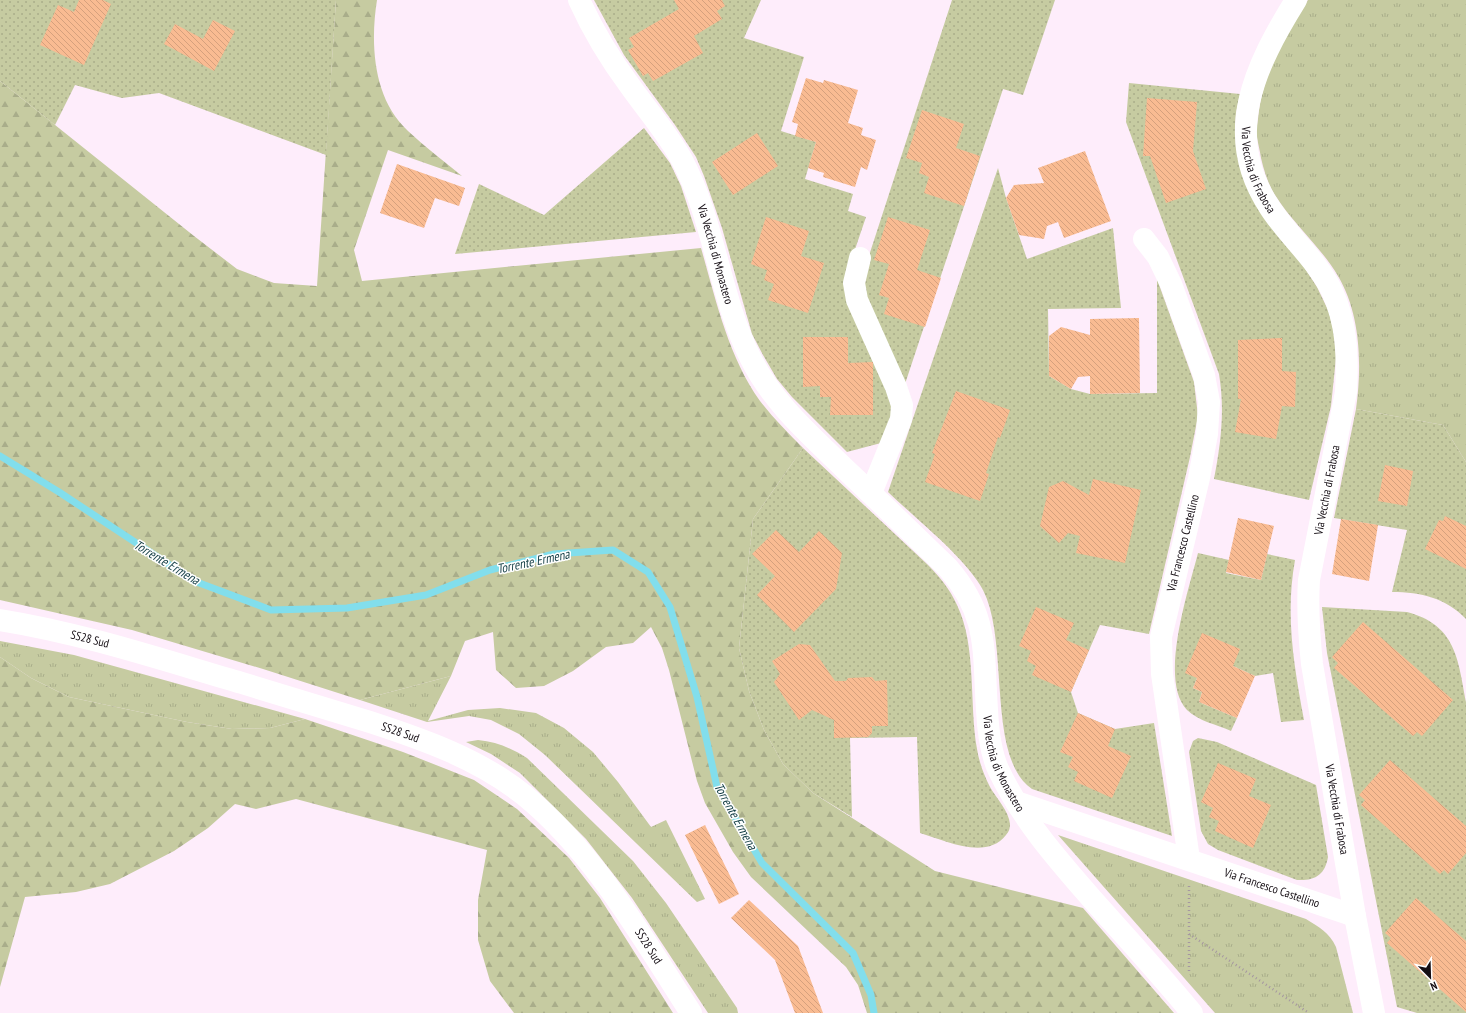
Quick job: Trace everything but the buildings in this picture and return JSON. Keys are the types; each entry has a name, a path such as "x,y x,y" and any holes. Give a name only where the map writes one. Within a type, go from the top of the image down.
{"street":[{"name":"Via Vecchia di Monastero","path":"579,0 606,52 675,147 688,171 700,200 736,324 751,359 760,375 782,406 796,422 948,568 962,584 970,598 977,614 983,643 988,723 992,751 998,769 1016,802 1061,863 1192,1013"},
{"name":"Via Vecchia di Frabosa","path":"1296,0 1274,38 1252,86 1247,110 1246,140 1257,186 1271,210 1321,272 1332,290 1346,336 1348,365 1346,392 1315,549 1307,598 1308,627 1312,664 1355,916 1374,1013"},
{"name":"Via Francesco Castellino","path":"1144,240 1158,257 1171,284 1204,375 1209,396 1210,417 1204,453 1161,636 1160,649 1162,674 1189,859"},
{"path":"860,258 854,283 857,300 896,387 902,405 901,418 871,493"},
{"name":"SS28 Sud","path":"0,620 86,639 146,655 331,710 433,744 485,768 504,780 543,813 584,857 621,906 691,1013"},
{"name":"Via Francesco Castellino","path":"1016,802 1355,916"}],"path":[{"path":"1189,859 1189,972"},
{"path":"1189,934 1309,1013"}],"green space":[{"path":"0,0 336,0 326,155 159,93 122,98 75,85 55,125 0,81"},
{"path":"336,0 377,0 374,35 375,52 381,87 387,103 396,118 408,131 462,176 388,150 354,250 362,281 701,248 724,327 739,365 760,401 803,448 753,519 739,648 749,691 764,730 783,764 813,793 935,871 1083,908 1174,1013 867,1013 858,985 846,967 751,877 733,852 705,803 697,781 669,670 662,648 651,627 633,643 606,647 573,671 544,686 516,688 496,670 493,632 465,641 451,676 360,700 132,630 0,600 0,81 237,269 274,283 317,286"},
{"path":"594,0 761,0 744,38 804,57 781,131 816,142 805,179 853,194 848,211 866,217 848,270 895,408 881,443 847,452 792,397 777,379 752,334 722,228 696,157 675,125 624,55"},
{"path":"952,0 1055,0 1023,95 1003,89 904,387 865,301 864,271"},
{"path":"1308,0 1466,0 1466,462 1443,425 1356,409 1359,376 1358,341 1346,291 1324,255 1282,206 1266,177 1257,135 1260,103 1269,72 1283,42"},
{"path":"1129,83 1240,94 1236,113 1235,130 1240,168 1317,287 1329,312 1334,333 1336,358 1331,406 1309,500 1214,479 1219,452 1222,414 1219,374 1126,122"},
{"path":"644,128 670,163 681,186 696,232 455,254 479,184 544,215"},
{"path":"998,168 1006,198 1027,259 1113,228 1121,308 1048,309 1049,376 1071,389 1090,394 1157,393 1157,279 1194,382 1198,416 1149,634 1100,625 1071,692 1078,713 1115,729 1154,723 1172,836 1032,789 1018,774 1009,752 1003,726 996,639 991,612 983,590 965,565 953,552 888,492"},
{"path":"1356,409 1443,425 1466,462 1466,619 1450,606 1441,601 1413,593 1392,592 1407,530 1334,518"},
{"path":"803,448 936,573 944,583 957,605 963,621 970,657 973,714 979,759 988,782 1005,809 1010,824 1008,833 998,843 988,847 976,848 952,844 920,833 917,737 850,738 852,817 813,793 783,764 764,730 749,691 739,648 753,519"},
{"path":"1198,553 1229,560 1226,573 1261,580 1267,554 1295,560 1291,601 1292,640 1304,720 1281,722 1273,673 1255,676 1233,666 1197,678 1193,688 1202,692 1199,702 1237,718 1231,731 1202,720 1187,710 1179,696 1175,678 1175,657 1183,611"},
{"path":"1322,607 1407,612 1423,618 1436,626 1445,635 1457,658 1466,702 1466,1013 1417,1013 1397,1007 1327,653"},
{"path":"0,641 74,655 305,719 270,728 232,729 187,722 69,697 31,678 0,657"},
{"path":"0,657 31,678 69,697 187,722 232,729 270,728 305,719 403,752 474,780 517,809 569,858 600,898 673,1013 514,1013 490,981 478,940 478,900 487,850 296,799 256,809 235,804 208,828 174,851 110,884 76,892 25,897 0,987"},
{"path":"451,676 428,721 468,710 500,708 536,713 564,728 593,752 618,782 651,827 666,820 705,899 697,902 545,755 519,734 491,720 469,716 427,722 360,700"},
{"path":"1198,738 1217,742 1316,785 1328,857 1327,863 1318,876 1309,879 1297,880 1218,850 1208,844 1201,831 1189,752 1193,741"},
{"path":"478,740 504,746 527,758 633,861 666,903 737,1008 738,1013 708,1013 632,898 586,839 520,773 491,754 466,742"},
{"path":"1058,835 1306,919 1327,934 1336,947 1353,1013 1215,1013"}],"waterway":[{"name":"Torrente Ermena","path":"0,456 59,492 194,581 271,610 347,608 426,595 490,570 554,554 613,550 648,572 670,607 697,697 717,787 762,863 853,953 871,995 874,1013"}]}
